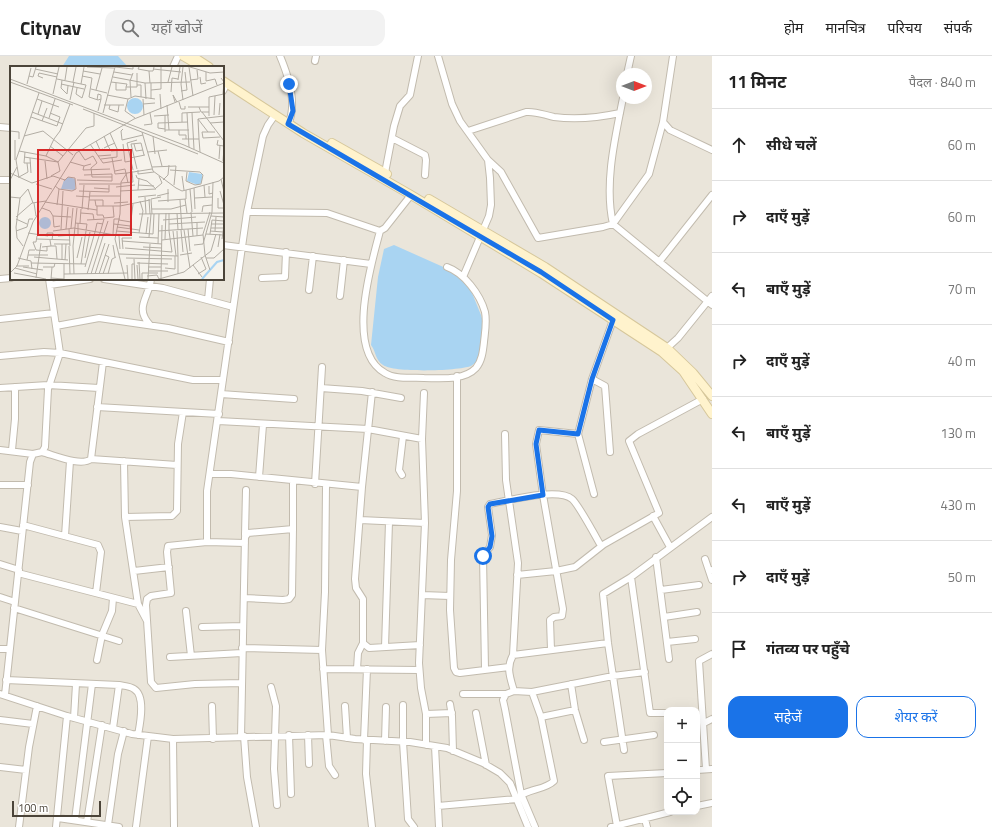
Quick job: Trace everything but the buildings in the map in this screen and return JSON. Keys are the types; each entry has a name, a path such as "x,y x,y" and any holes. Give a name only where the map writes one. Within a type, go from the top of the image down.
{"street":[{"path":"173,66 178,56"},
{"path":"183,56 198,66"},
{"path":"192,56 208,66"},
{"path":"280,56 289,84 292,104 290,121"},
{"path":"385,173 400,106 410,95 418,56"},
{"path":"438,56 452,104 460,121 488,160 501,172 538,238 613,224 649,174 663,122 673,56"},
{"path":"628,68 631,56"},
{"path":"224,77 290,121 411,195 545,267 667,348 693,373 712,396"},
{"path":"224,85 275,115 290,121 385,173 541,272 662,352 683,371 712,414"},
{"path":"622,104 609,189 609,205 613,224 659,262 711,301 667,348"},
{"path":"468,131 526,112 579,119 620,113"},
{"path":"207,542 207,491 247,212 264,136 268,125 275,115"},
{"path":"663,122 670,130 712,150"},
{"path":"0,127 10,128"},
{"path":"392,138 425,155 425,175"},
{"path":"463,277 482,234 491,205 488,160"},
{"path":"411,195 385,228 380,231 371,264 365,302 364,335 366,346 376,367 385,374 393,376 444,378 470,372 480,361 486,325 483,306 463,277 447,267"},
{"path":"659,262 712,195"},
{"path":"247,212 327,212 380,231"},
{"path":"224,245 371,264"},
{"path":"262,278 285,277 286,252"},
{"path":"309,290 313,256"},
{"path":"340,296 344,260"},
{"path":"0,279 10,278"},
{"path":"42,452 45,447 46,439 48,385 60,353 49,282 76,280"},
{"path":"120,280 151,282 233,307"},
{"path":"208,300 210,280"},
{"path":"151,282 144,300 142,311 145,319 151,326"},
{"path":"0,319 54,313"},
{"path":"56,326 99,318 151,326 229,342"},
{"path":"594,494 578,434 592,379 613,320"},
{"path":"0,356 60,353 193,380 223,380"},
{"path":"91,459 103,362"},
{"path":"315,484 322,367"},
{"path":"458,376 456,491 450,596 454,668 456,672 460,673 509,666"},
{"path":"592,379 605,386 610,452"},
{"path":"0,388 48,385 99,388"},
{"path":"12,450 15,419 15,387"},
{"path":"321,388 372,392 401,398"},
{"path":"357,669 358,653 363,643 363,599 356,588 356,579 362,487 372,392"},
{"path":"424,393 422,439 425,523 419,670 426,714 426,745"},
{"path":"222,394 294,398"},
{"path":"517,575 556,571 575,567 603,546 659,513 629,441 638,434 703,399"},
{"path":"97,407 219,414"},
{"path":"125,517 162,517 174,514 177,507 178,444 183,412"},
{"path":"218,421 264,425 368,429 422,439"},
{"path":"259,477 264,425"},
{"path":"551,650 550,620 554,617 562,616 563,609 543,495 536,444 539,430 578,434"},
{"path":"505,434 506,480 518,563 514,655 509,666 514,691"},
{"path":"402,475 399,470 403,436"},
{"path":"0,450 12,450 33,454 42,452 70,461 83,462 91,459 177,465"},
{"path":"33,454 30,462 8,666 2,695 67,716 138,735 174,739 242,736 327,735 435,746 453,751 486,765 500,773 510,783 519,796 535,827"},
{"path":"65,536 70,461"},
{"path":"124,461 125,517 138,604 147,621"},
{"path":"210,474 362,487"},
{"path":"244,598 283,600 289,599 292,595 293,482"},
{"path":"0,485 28,485"},
{"path":"326,485 325,592 322,650 328,766 335,775"},
{"path":"246,490 242,651 242,736 256,827"},
{"path":"485,669 483,556 490,547 492,536 488,507 490,504 543,495 563,495 572,499 601,546 603,546"},
{"path":"653,516 670,546"},
{"path":"624,750 608,643 603,594 630,577 670,546 712,517"},
{"path":"360,520 425,523"},
{"path":"385,647 389,522"},
{"path":"0,527 23,528 93,542 100,548 96,593"},
{"path":"245,535 248,533 293,529"},
{"path":"242,683 195,684 156,688 151,682 146,605 148,597 171,593 167,552 168,546 207,542 245,543"},
{"path":"656,557 669,659"},
{"path":"705,559 710,570 712,580"},
{"path":"0,564 18,572 138,604"},
{"path":"134,571 169,567"},
{"path":"630,577 650,713 664,713"},
{"path":"661,590 699,585"},
{"path":"422,595 450,596"},
{"path":"0,597 15,605 119,641"},
{"path":"98,660 102,636 112,611 113,598"},
{"path":"186,611 191,656"},
{"path":"664,617 697,612"},
{"path":"202,626 243,626"},
{"path":"667,642 695,639"},
{"path":"363,643 369,648 420,645"},
{"path":"514,655 608,643"},
{"path":"0,649 10,649"},
{"path":"170,657 242,651 322,650"},
{"path":"700,707 699,661 712,654"},
{"path":"0,666 8,666"},
{"path":"323,669 419,670"},
{"path":"367,669 366,774 372,827"},
{"path":"462,694 506,694 514,691 532,692 613,676 645,672"},
{"path":"6,680 119,685 134,689 139,695 142,710 138,735"},
{"path":"74,718 76,684"},
{"path":"74,820 92,684"},
{"path":"571,684 574,710 584,740"},
{"path":"113,728 119,685"},
{"path":"271,687 276,706 274,769 277,805"},
{"path":"438,806 519,796 549,786 554,781 541,717 532,692"},
{"path":"506,694 503,700 504,710 519,796 528,827"},
{"path":"450,704 452,713 453,751"},
{"path":"403,705 403,742 408,821 414,824 414,827"},
{"path":"19,827 36,706"},
{"path":"212,706 213,738"},
{"path":"345,706 347,738"},
{"path":"385,741 386,707"},
{"path":"541,717 574,710"},
{"path":"700,712 704,723 709,769"},
{"path":"426,714 452,713"},
{"path":"476,713 486,765"},
{"path":"56,827 67,716"},
{"path":"704,723 712,719"},
{"path":"0,720 33,724"},
{"path":"87,822 102,725"},
{"path":"700,731 704,730"},
{"path":"108,825 118,754 124,731"},
{"path":"289,735 291,794"},
{"path":"308,735 309,764"},
{"path":"136,827 148,736"},
{"path":"604,742 654,736"},
{"path":"174,739 174,827"},
{"path":"435,746 439,827"},
{"path":"0,767 26,770"},
{"path":"664,773 608,776 614,826 664,814"},
{"path":"700,805 712,803"},
{"path":"58,818 119,827"},
{"path":"645,819 647,827"}],"shaded area":[{"path":"0,56 712,56 712,827 0,827"}],"water":[{"path":"69,56 118,56 127,66 63,66"},
{"path":"394,245 459,274 470,288 485,329 481,358 471,366 453,369 412,370 389,368 378,361 371,345 378,277 384,249"}],"route":[{"path":"289,84 293,111 288,124 541,272 613,320 592,379 578,434 539,430 536,437 536,444 543,495 490,504 488,511 492,536 490,547 483,556"}]}
